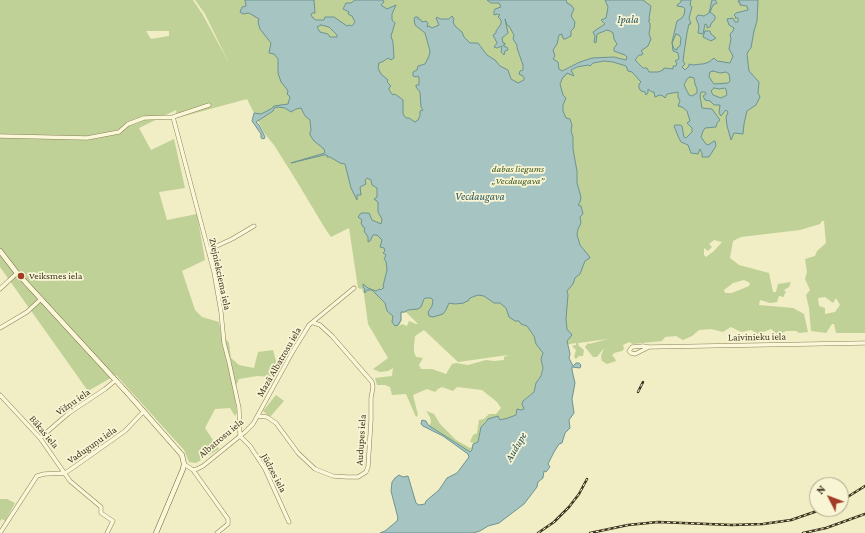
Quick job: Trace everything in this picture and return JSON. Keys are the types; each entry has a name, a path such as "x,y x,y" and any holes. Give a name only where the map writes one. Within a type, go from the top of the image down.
{"main road":[{"path":"0,251 17,273 116,380 182,455 184,464 181,474 156,533"}],"street":[{"path":"0,136 87,138 119,132 128,124 144,118 173,117 209,105"},
{"name":"Zvejniekciema iela","path":"173,117 214,272 221,312 224,342 238,408 240,436"},
{"path":"208,250 232,239 254,226"},
{"path":"0,289 17,273"},
{"name":"Mazā Albatrosu iela","path":"258,416 295,347 309,325 314,323 354,288"},
{"path":"0,328 27,312 41,299"},
{"name":"Audupes iela","path":"258,416 267,418 276,423 298,453 315,469 333,476 347,477 358,477 366,472 368,467 371,398 373,387 372,382 332,336 320,325 314,323"},
{"name":"Laivinieku iela","path":"649,347 635,354 629,351 632,347 636,346 865,343"},
{"name":"Vižņu iela","path":"40,438 69,413 116,380"},
{"name":"Bākas iela","path":"0,395 40,438 76,486 101,507 101,513 113,520 108,533"},
{"name":"Vaduguņu iela","path":"0,533 37,476 44,474 65,473 125,431 144,411"},
{"name":"Albatrosu iela","path":"193,470 203,466 240,436 253,424 258,416"},
{"name":"Jūdzes iela","path":"240,436 250,446 265,469 288,522"},
{"path":"184,464 193,470 228,519 228,524 217,533"}],"green space":[{"name":"dabas liegums „Vecdaugava”","path":"0,0 193,0 203,15 229,63 205,14 195,0 865,0 865,333 836,333 834,324 832,324 826,333 811,331 806,295 810,290 805,279 807,272 805,259 815,256 817,251 826,243 824,221 820,224 800,230 741,237 733,241 730,258 739,265 769,273 773,292 776,292 778,284 791,282 789,287 784,290 786,292 784,297 779,296 777,302 770,303 760,300 759,305 793,308 804,314 808,332 799,333 796,331 786,331 778,335 771,329 758,334 751,330 741,332 731,327 723,332 711,329 699,330 692,336 683,340 676,336 665,337 662,341 633,344 629,342 623,345 624,349 622,351 614,353 612,356 616,361 607,364 602,361 601,356 604,348 597,357 593,357 585,347 588,343 608,339 578,343 584,350 583,356 579,356 576,359 574,357 576,350 572,346 576,345 576,343 542,349 543,355 541,359 543,368 541,376 534,392 523,401 524,409 517,410 516,415 508,419 486,421 481,427 478,442 470,442 473,435 477,433 479,420 484,419 489,414 496,414 501,408 497,402 482,390 457,387 453,391 442,387 435,392 427,389 413,395 418,415 416,417 406,394 392,395 390,387 385,385 377,385 375,378 392,376 393,368 388,371 380,372 373,369 388,358 368,324 364,294 362,289 358,288 349,228 331,237 274,145 264,133 247,99 177,118 176,110 139,128 151,150 174,139 185,188 159,192 167,220 197,214 205,260 182,271 195,310 202,317 219,322 221,333 229,343 231,358 239,365 254,368 258,352 273,350 278,368 273,377 257,376 239,379 234,391 237,413 235,416 230,408 215,409 205,428 219,449 196,463 189,462 184,450 116,375 88,391 0,267","holes":["146,31 169,31 169,36 151,39","714,240 722,242 706,257 704,255 704,248 708,251 712,247 709,244","744,280 750,283 749,286 732,293 725,293 724,290 733,283","825,297 833,303 836,298 840,305 835,312 825,314 825,308 819,306 818,298","406,312 418,324 409,321 407,326 402,324 399,326 402,320 400,315","424,330 458,362 508,355 504,357 504,360 486,360 468,365 456,363 452,364 446,374 432,369 421,369 419,365 423,358 416,357 414,346 415,336"]},
{"path":"276,395 284,401 270,417 263,411"},
{"path":"426,411 434,414 440,424 456,440 470,448 472,447 472,450 469,452 429,426 431,422 430,417"},
{"path":"0,499 7,499 15,503 5,521 2,519 0,521"}],"water":[{"name":"Vecdaugava","path":"245,0 314,0 315,13 312,13 311,15 313,18 316,20 324,20 325,17 334,17 347,26 352,26 355,22 352,16 348,14 349,12 343,9 346,3 351,3 355,0 383,0 384,2 381,5 387,9 396,5 392,14 392,20 395,23 391,36 394,58 391,60 388,58 379,63 378,68 391,86 389,90 393,95 395,94 403,100 403,114 406,118 409,118 415,122 420,116 420,111 423,110 421,107 420,92 416,87 416,85 419,85 419,78 418,76 413,76 413,72 417,70 418,66 425,64 430,51 425,33 415,25 415,17 418,17 418,19 422,22 426,21 428,23 427,27 429,26 432,28 439,25 436,18 437,17 440,19 449,19 452,16 455,26 462,32 464,37 470,43 478,43 487,55 495,60 500,66 508,70 511,79 518,83 524,80 522,75 519,74 520,71 523,70 523,65 517,45 513,39 514,35 505,19 508,33 502,38 503,43 505,43 505,45 503,45 507,47 508,50 505,51 504,55 501,52 502,46 497,48 494,47 497,43 493,35 496,33 501,24 501,20 498,17 500,15 494,15 494,11 495,9 501,7 499,3 491,3 487,0 566,0 567,3 574,9 571,16 575,22 574,28 571,31 571,36 563,39 562,34 559,35 557,44 553,50 555,56 553,59 558,62 559,69 562,71 592,58 614,57 626,60 627,57 625,55 614,51 617,44 613,33 607,30 597,34 596,43 594,42 595,36 593,32 605,24 601,20 606,18 608,7 605,0 643,0 651,6 650,20 648,21 650,23 649,34 651,39 648,46 641,51 643,53 642,55 639,55 635,60 643,68 647,68 649,72 658,72 664,68 673,69 673,66 676,66 677,63 675,61 679,59 678,53 673,51 672,44 674,49 677,50 680,46 681,38 679,35 676,34 672,42 677,21 684,15 685,9 677,6 681,0 691,0 690,5 692,7 689,18 691,24 689,24 687,33 683,61 685,64 682,67 685,70 689,64 703,64 714,58 717,61 730,63 733,56 729,49 731,39 730,34 734,28 729,25 727,19 733,18 735,22 738,22 738,18 735,18 736,17 734,15 736,13 748,10 747,6 740,5 740,2 738,2 739,0 758,0 757,21 751,48 747,54 749,71 759,82 758,93 760,97 756,105 747,111 743,134 734,133 731,140 726,117 728,112 726,110 721,116 719,113 720,105 714,105 710,101 705,100 703,96 706,94 705,92 701,92 700,96 702,108 712,109 720,120 716,127 705,128 701,137 708,145 715,141 716,146 709,157 702,157 700,149 698,154 691,153 688,145 681,142 678,136 674,126 675,125 682,126 684,137 686,138 692,132 692,128 687,123 690,121 687,111 678,106 680,101 678,92 667,94 665,98 660,95 655,97 654,92 648,89 648,93 646,95 645,92 641,91 639,88 639,84 641,82 632,72 628,71 626,66 613,62 604,61 593,63 590,66 577,67 571,70 574,76 567,73 563,77 560,84 563,95 566,98 563,105 563,111 566,118 570,119 572,125 571,131 577,171 577,183 581,197 578,205 581,206 583,214 580,217 581,223 577,235 580,245 590,258 585,261 580,274 575,278 573,284 567,291 567,329 572,335 567,341 570,354 569,358 573,366 576,363 581,365 580,368 572,367 575,383 572,399 574,413 569,420 570,428 565,433 562,443 559,444 548,464 550,467 546,472 544,471 543,478 538,482 537,487 524,504 499,523 473,533 380,533 385,531 397,521 398,518 391,491 392,482 395,478 399,475 403,477 408,476 416,503 419,505 425,504 426,501 439,490 447,478 457,473 469,457 468,454 443,436 423,426 421,424 422,420 426,421 428,425 470,452 473,444 478,442 481,427 488,419 498,416 500,420 508,418 516,415 517,409 524,409 522,404 523,401 534,392 536,383 541,376 543,368 541,359 543,353 536,344 534,336 527,326 509,317 506,308 500,303 494,303 484,296 478,295 470,298 464,303 449,303 443,314 433,317 429,316 428,312 432,306 433,300 431,298 425,298 421,307 418,309 401,312 401,320 398,325 395,326 392,322 393,316 387,311 385,303 372,290 367,290 365,293 364,292 365,289 363,284 376,291 384,288 383,286 387,270 386,261 384,259 386,255 383,253 385,251 384,248 380,247 382,240 377,235 373,235 368,242 368,237 364,231 365,228 361,223 362,220 358,217 361,213 369,213 372,220 381,224 382,219 378,212 378,202 374,199 377,197 377,188 372,185 371,180 367,178 365,180 366,184 360,187 361,195 357,195 357,200 351,188 345,164 327,157 327,155 291,163 325,153 324,149 314,141 310,135 310,120 305,116 301,108 291,112 285,108 274,108 273,111 256,122 265,137 264,139 261,138 261,134 252,121 254,113 261,114 274,106 288,104 290,97 287,94 288,91 281,82 278,73 278,59 274,54 269,53 271,43 260,29 258,22 259,19 249,13 243,14 240,12 242,7 246,6","holes":["321,25 329,27 337,35 337,37 330,37 328,34 320,32 317,27","710,72 726,72 729,74 730,81 728,83 714,84 709,77","690,77 694,78 697,93 692,96 689,95 684,85 687,79","714,88 726,89 727,95 721,98 713,95 711,91"]},
{"path":"712,0 715,0 717,3 713,5 710,12 715,16 715,19 710,27 707,28 707,25 705,24 703,34 698,33 699,26 696,18 698,15 704,16 709,13"},
{"path":"705,31 710,31 716,38 711,41 703,37"}],"railway":[{"path":"638,392 643,382"},
{"path":"538,533 554,522 569,507 579,494 587,479"},
{"path":"849,496 865,486"},
{"path":"590,533 628,525 658,522 732,525 763,524 791,520 809,514"},
{"path":"803,533 826,528 865,514"}],"place":[{"name":"Veiksmes iela","path":"21,276"}],"water label":[{"name":"Ipala","path":"628,20"},
{"name":"Audupe","path":"516,447"}]}
